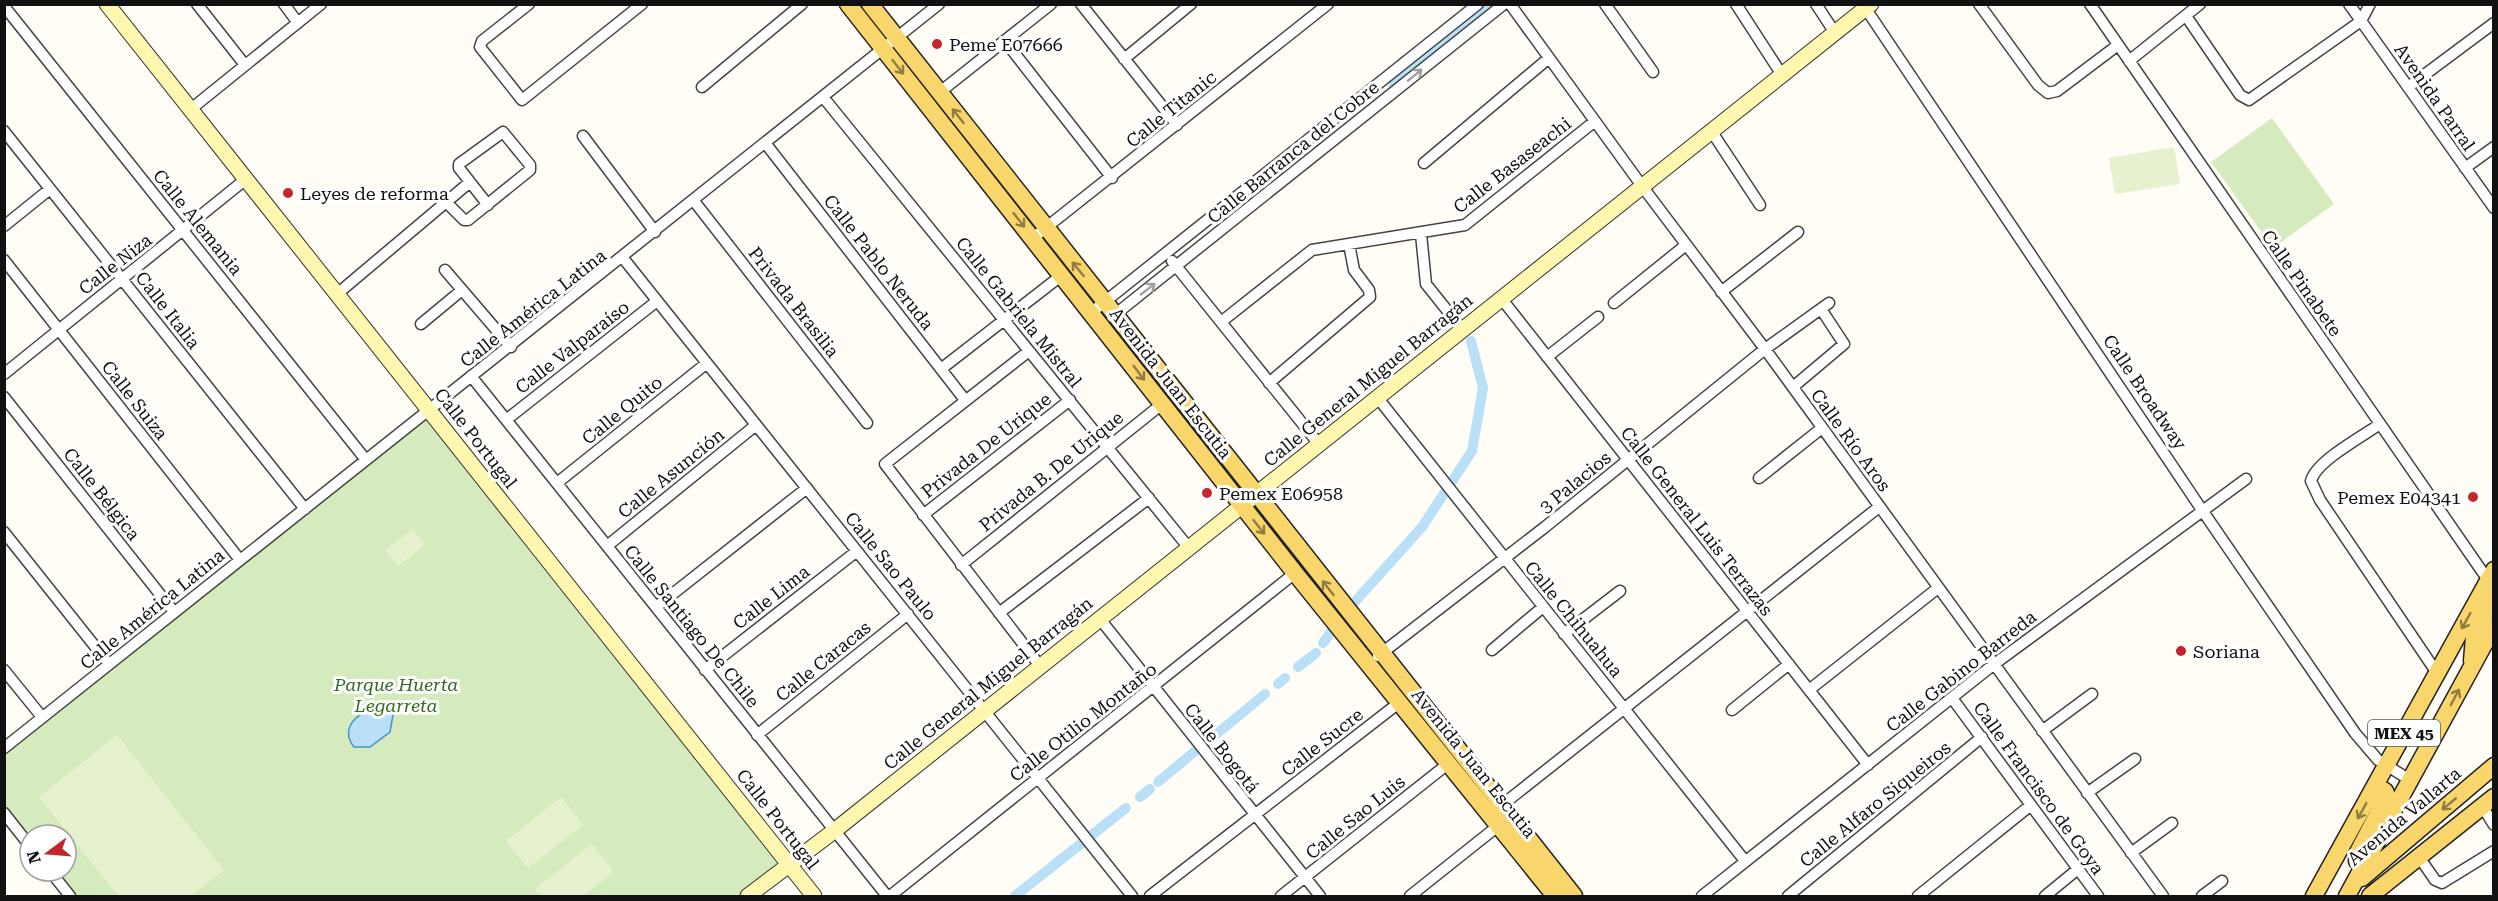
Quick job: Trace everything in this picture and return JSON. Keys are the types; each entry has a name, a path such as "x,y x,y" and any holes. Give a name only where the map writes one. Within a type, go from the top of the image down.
{"main road":[{"name":"Calle Portugal","path":"107,4 814,897"},
{"name":"Avenida Juan Escutia","path":"848,4 940,92 1039,233 1062,274 1103,314 1162,404 1249,500 1295,573 1338,613"},
{"name":"Avenida Juan Escutia","path":"870,4 890,43 1338,613 1500,815 1547,894"},
{"name":"Calle General Miguel Barragán","path":"748,897 1189,549 1868,7"},
{"path":"2473,665 2470,655 2474,637 2493,596 2491,575"},
{"name":"MEX 45","path":"2314,897 2491,575"},
{"name":"MEX 45","path":"2350,888 2493,626"},
{"name":"Avenida Juan Escutia","path":"1375,659 1400,702 1449,763 1500,815 1574,897"},
{"name":"Avenida Vallarta","path":"2350,888 2493,766"},
{"path":"2350,888 2358,852 2387,796 2385,791 2376,786"},
{"path":"2373,895 2488,801"}],"street":[{"path":"197,4 245,65"},
{"path":"284,4 298,23"},
{"path":"191,109 321,4"},
{"path":"529,4 482,41 480,47 522,100 642,4"},
{"path":"702,87 802,4"},
{"name":"Calle América Latina","path":"4,748 428,410 623,258 939,4"},
{"path":"940,92 1051,4"},
{"path":"1081,4 1177,125"},
{"path":"1124,59 1191,4"},
{"name":"Calle Titanic","path":"1039,233 1328,4"},
{"name":"Calle Barranca del Cobre","path":"1103,314 1165,253 1478,4"},
{"name":"Calle Barranca del Cobre","path":"1103,314 1176,267 1504,4"},
{"name":"Calle Río Aros","path":"1510,4 1642,186 1793,387 2163,897"},
{"path":"1605,4 1653,72"},
{"path":"1736,4 1782,75"},
{"path":"1816,4 1834,33"},
{"path":"1979,4 2038,85 2048,93 2057,92 2118,45"},
{"name":"Calle Pinabete","path":"2090,4 2380,423 2491,575"},
{"path":"2129,61 2200,4"},
{"name":"Avenida Parral","path":"2349,4 2493,208"},
{"path":"2186,16 2240,95 2249,100 2361,21 2370,4"},
{"name":"Calle Alemania","path":"4,6 366,460"},
{"name":"Calle Broadway","path":"1868,7 2202,510 2355,733 2386,767 2410,780"},
{"path":"2408,87 2493,23"},
{"path":"1005,41 1112,177"},
{"path":"1424,164 1549,58"},
{"path":"1372,89 1382,102"},
{"name":"Calle Gabriela Mistral","path":"824,97 1189,549"},
{"name":"Calle Basaseachi","path":"1221,322 1308,252 1460,227 1470,222 1595,121"},
{"name":"Calle Italia","path":"4,131 305,509"},
{"path":"446,202 466,220 488,205 531,168 505,132 499,132 460,162 459,168 488,205"},
{"path":"1712,132 1760,205"},
{"path":"582,136 655,232"},
{"name":"Calle Pablo Neruda","path":"766,144 965,400"},
{"path":"2465,168 2493,147"},
{"path":"1282,161 1293,173"},
{"name":"Calle Niza","path":"4,374 246,179"},
{"path":"337,294 470,182"},
{"path":"4,226 51,189"},
{"name":"Privada Brasilia","path":"694,201 867,423"},
{"path":"1721,292 1798,232"},
{"path":"1421,234 1426,284 1462,329"},
{"path":"1269,382 1370,297 1369,290 1354,270 1349,244"},
{"path":"1614,303 1686,245"},
{"path":"1165,253 1318,444"},
{"name":"Calle Sao Paulo","path":"623,258 985,710 1131,897"},
{"name":"Calle Suiza","path":"4,260 240,560"},
{"path":"446,270 511,347"},
{"path":"941,369 1062,274"},
{"path":"421,324 462,290"},
{"name":"Calle General Luis Terrazas","path":"1501,298 1868,765"},
{"name":"Calle Valparaíso","path":"506,420 657,301"},
{"name":"3 Palacios","path":"1375,659 1504,559 1765,349 1825,306 1843,340 1843,346 1793,387"},
{"path":"1547,357 1598,317"},
{"path":"1029,351 885,464 1040,666"},
{"name":"Calle Quito","path":"557,483 707,363"},
{"name":"Calle Santiago De Chile","path":"471,376 888,897"},
{"name":"Calle Bélgica","path":"4,397 174,612"},
{"name":"Calle Chihuahua","path":"1377,397 1745,861"},
{"name":"Privada De Urique","path":"923,515 1070,400"},
{"name":"Privada B. De Urique","path":"961,565 1162,404"},
{"path":"2380,423 2330,459 2316,471 2311,481 2320,500 2437,673"},
{"name":"Calle Asunción","path":"607,546 756,425"},
{"path":"1759,478 1822,428"},
{"name":"Calle Gabino Barreda","path":"1702,897 1993,665 2246,480"},
{"path":"656,608 807,488"},
{"path":"999,613 1149,498"},
{"path":"1410,897 1500,815 1625,710 1879,507"},
{"path":"4,532 109,664"},
{"name":"Calle Lima","path":"705,670 857,551"},
{"name":"Calle Otilio Montaño","path":"888,897 1295,573"},
{"path":"1809,690 1938,588"},
{"path":"1564,634 1620,591"},
{"path":"1492,650 1543,607"},
{"name":"Calle Caracas","path":"757,735 908,614"},
{"name":"Calle Bogotá","path":"1100,619 1320,897"},
{"path":"1732,710 1789,664"},
{"path":"4,670 42,717"},
{"path":"2042,730 2092,694"},
{"name":"Calle Francisco de Goya","path":"1952,698 2098,897"},
{"name":"Calle Sucre","path":"1150,897 1400,702"},
{"name":"Calle Alfaro Siqueiros","path":"1788,897 1982,737"},
{"path":"2087,793 2136,759"},
{"name":"Calle Sao Luis","path":"1281,897 1449,763"},
{"path":"2488,801 2493,825"},
{"path":"1918,897 2031,805"},
{"path":"4,813 18,831"},
{"path":"2131,853 2172,823"},
{"path":"2419,857 2436,880 2442,883 2493,851"},
{"path":"2045,897 2078,869"},
{"path":"2202,897 2222,881"},
{"path":"59,883 70,897"}],"green space":[{"path":"2272,118 2334,204 2273,248 2211,162"},
{"path":"2174,147 2180,184 2115,194 2109,158"},
{"name":"Parque Huerta Legarreta","path":"428,409 790,866 748,896 70,896 60,883 78,883 78,823 18,823 18,830 5,813 5,748"},
{"path":"413,529 425,545 398,566 385,550"},
{"path":"117,735 224,870 191,896 118,896 78,846 78,823 60,823 39,797"},
{"path":"561,797 583,825 528,868 506,841"},
{"path":"592,844 614,872 583,896 541,896 535,889"}],"water":[{"path":"384,708 393,715 390,732 370,747 354,747 350,739 350,725 361,714"}],"waterway":[{"path":"1394,85 1491,4"},
{"path":"1353,604 1422,527 1472,451 1483,388 1471,341"},
{"path":"1323,643 1331,632"},
{"path":"1298,667 1316,653"},
{"path":"1278,684 1285,678"},
{"path":"1207,742 1265,694"},
{"path":"1158,782 1194,752"},
{"path":"1140,797 1150,789"},
{"path":"1015,896 1126,808"}],"place":[{"name":"Peme E07666","path":"937,44"},
{"name":"Leyes de reforma","path":"288,193"},
{"name":"Pemex E06958","path":"1207,493"},
{"name":"Pemex E04341","path":"2473,497"},
{"name":"Soriana","path":"2181,651"}]}
